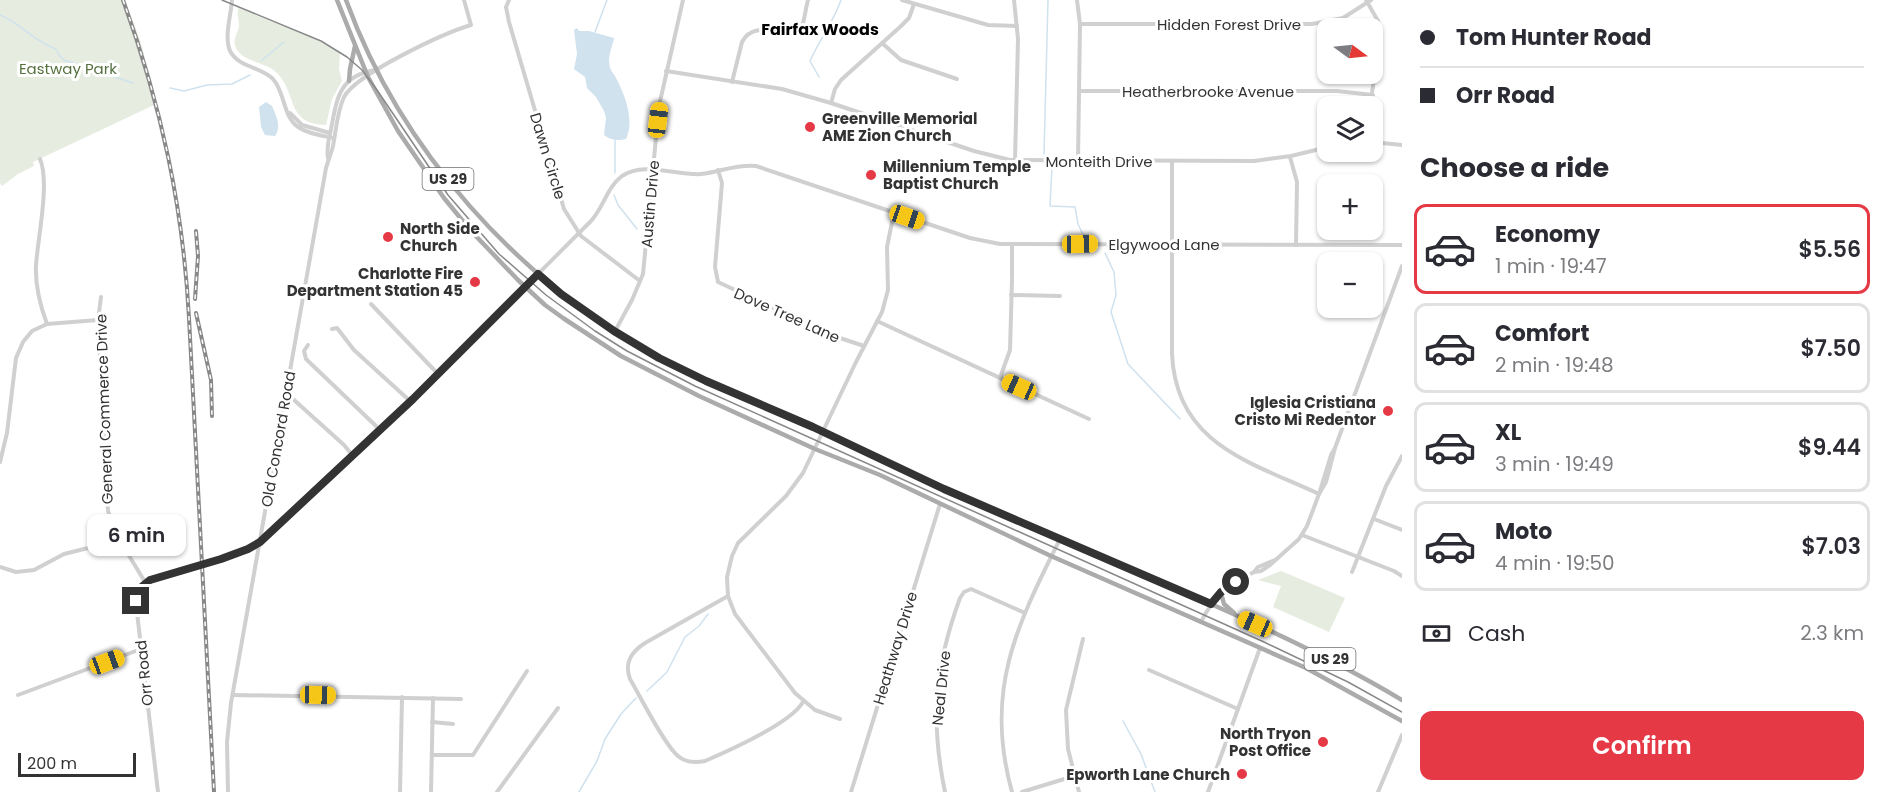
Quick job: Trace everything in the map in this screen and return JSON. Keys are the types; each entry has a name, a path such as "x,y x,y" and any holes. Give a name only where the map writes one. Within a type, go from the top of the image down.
{"main road":[{"name":"US 29","path":"337,0 367,74 398,131 444,198 471,231 545,305 621,356 688,391 815,449 880,475 1051,556 1260,647 1331,680 1402,721"},
{"name":"US 29","path":"346,0 376,70 403,114 455,188 498,237 538,274 561,294 614,331 659,358 723,389 823,432 944,489 1238,616 1325,657 1402,700"},
{"path":"349,81 356,43"},
{"path":"1221,592 1224,604 1238,616"}],"street":[{"path":"232,0 228,40 231,51 240,62 266,73 273,79 289,113 303,125 332,136"},
{"path":"349,81 471,25 464,0"},
{"name":"Dawn Circle","path":"509,0 506,8 509,22 559,198 578,234 640,281"},
{"name":"Austin Drive","path":"614,331 640,281 646,248 659,106 683,0"},
{"path":"732,82 745,37 758,29 784,34 796,31 802,23 808,0"},
{"path":"902,0 988,25 1017,27"},
{"path":"1014,0 1017,27 1015,160"},
{"path":"1077,0 1080,24 1078,161"},
{"path":"1368,1 1381,33 1373,95"},
{"name":"Hidden Forest Drive","path":"1080,24 1312,24 1342,18 1368,1"},
{"path":"831,103 835,89 841,80 905,23 914,4"},
{"path":"882,43 901,60 957,79"},
{"name":"Monteith Drive","path":"666,71 782,89 974,151 1015,160 1254,161 1290,157 1317,150"},
{"name":"Old Concord Road","path":"332,136 344,98 352,87 367,74"},
{"name":"Old Concord Road","path":"228,792 227,742 233,694 332,136 336,101 341,90 349,81"},
{"name":"Heatherbrooke Avenue","path":"1079,91 1337,91 1373,95"},
{"path":"1383,143 1402,145"},
{"path":"1290,157 1298,182 1296,245"},
{"path":"40,159 44,176 36,277 41,307 47,324"},
{"path":"1172,161 1172,359 1177,387 1186,408 1201,428 1226,450 1319,494"},
{"name":"Elgywood Lane","path":"578,234 595,217 611,189 621,177 635,171 698,174 743,165 756,166 975,240 1012,244 1402,245"},
{"name":"Dove Tree Lane","path":"718,170 722,183 715,267 718,282 831,335 864,346"},
{"path":"840,719 815,710 803,702 740,622 733,610 727,577 735,549 741,539 793,489 884,307 888,290 887,247 894,213"},
{"path":"146,582 221,559 260,542 438,374 578,234"},
{"path":"1000,378 1010,350 1012,244"},
{"path":"1201,622 1221,592 1254,572 1258,567 1275,560 1302,535 1402,266"},
{"path":"1011,295 1060,296"},
{"name":"General Commerce Drive","path":"101,297 98,320 107,502 110,520 117,536 146,582"},
{"path":"370,304 438,374"},
{"path":"0,462 7,433 18,351 30,334 47,324 98,320"},
{"path":"877,321 1089,419"},
{"path":"332,329 337,328 354,350 410,401"},
{"path":"308,345 304,351 306,359 379,431"},
{"path":"292,399 344,445 353,456"},
{"path":"1352,572 1386,486 1402,456"},
{"name":"Heathway Drive","path":"850,792 940,504"},
{"path":"1374,519 1402,530"},
{"path":"1302,535 1402,576"},
{"path":"0,567 16,572 34,570 63,554 96,546 117,536"},
{"path":"1012,792 1004,764 1002,744 1002,692 1011,649 1060,538"},
{"name":"Orr Road","path":"146,582 139,589 136,601 158,792"},
{"name":"Neal Drive","path":"945,792 936,736 937,689 941,662 960,598 964,592 974,590 1025,613"},
{"path":"729,596 645,643 630,658 628,672 630,680 673,752 690,762 705,761 772,727 795,713 803,702"},
{"path":"1079,792 1067,743 1066,710 1083,639"},
{"path":"1208,792 1260,647"},
{"path":"18,695 141,650"},
{"path":"1149,670 1238,709"},
{"path":"432,755 473,755 527,672"},
{"path":"233,694 461,699"},
{"path":"400,792 402,698"},
{"path":"431,792 433,698"},
{"path":"497,792 558,708"},
{"path":"432,722 453,724"},
{"path":"1378,792 1402,735"},
{"path":"1022,792 1074,776"}],"green space":[{"name":"Eastway Park","path":"0,0 125,0 140,40 156,98 153,100 154,105 33,162 34,166 2,186 0,183"},
{"path":"238,8 315,39 340,53 339,69 342,81 332,99 326,125 304,119 298,113 283,80 276,72 239,53 235,42 239,26"},
{"path":"1281,571 1345,598 1329,632 1273,607 1281,586 1258,580"}],"water":[{"path":"577,28 579,31 589,31 614,38 609,61 628,108 630,124 626,139 614,140 604,135 606,118 604,111 596,97 587,88 585,77 574,69 577,54 574,30"},
{"path":"266,102 272,106 278,121 275,136 265,135 261,127 259,107"}],"waterway":[{"path":"595,32 607,0"},
{"path":"819,77 810,61 841,0"},
{"path":"1044,154 1048,0"},
{"path":"0,15 8,18 41,42 56,49 64,60 133,83"},
{"path":"261,61 284,42"},
{"path":"170,88 184,91 207,85 232,84 250,75"},
{"path":"615,140 615,173"},
{"path":"1052,166 1050,206 1075,207 1078,224 1085,239"},
{"path":"614,195 618,205 637,229"},
{"path":"1105,253 1114,272 1116,295 1111,312 1128,364 1180,419"},
{"path":"647,691 667,672 685,637 699,626 708,614"},
{"path":"579,792 597,761 605,739 621,714 636,698"},
{"path":"1123,721 1141,754 1155,792"}],"tram line":[{"path":"222,0 321,41 347,57 362,70 377,90 448,195 499,254 546,295 627,351 695,386 1264,642 1348,682 1402,712"}],"railway":[{"path":"123,0 159,117 182,236 189,318 214,792"},
{"path":"195,299 198,256 196,231"},
{"path":"196,313 211,380 212,416"}],"place":[{"name":"Greenville Memorial AME Zion Church","path":"810,127"},
{"name":"Millennium Temple Baptist Church","path":"871,175"},
{"name":"North Side Church","path":"388,237"},
{"name":"Charlotte Fire Department Station 45","path":"475,282"},
{"name":"Iglesia Cristiana Cristo Mi Redentor","path":"1388,411"},
{"name":"North Tryon Post Office","path":"1323,742"},
{"name":"Epworth Lane Church","path":"1242,774"}],"district":[{"name":"Fairfax Woods","path":"820,29"}],"route":[{"path":"136,601 139,589 150,580 221,559 260,542 413,399 538,274 561,294 611,329 659,358 723,389 890,462 944,489 1211,604 1221,592 1236,582"}]}
